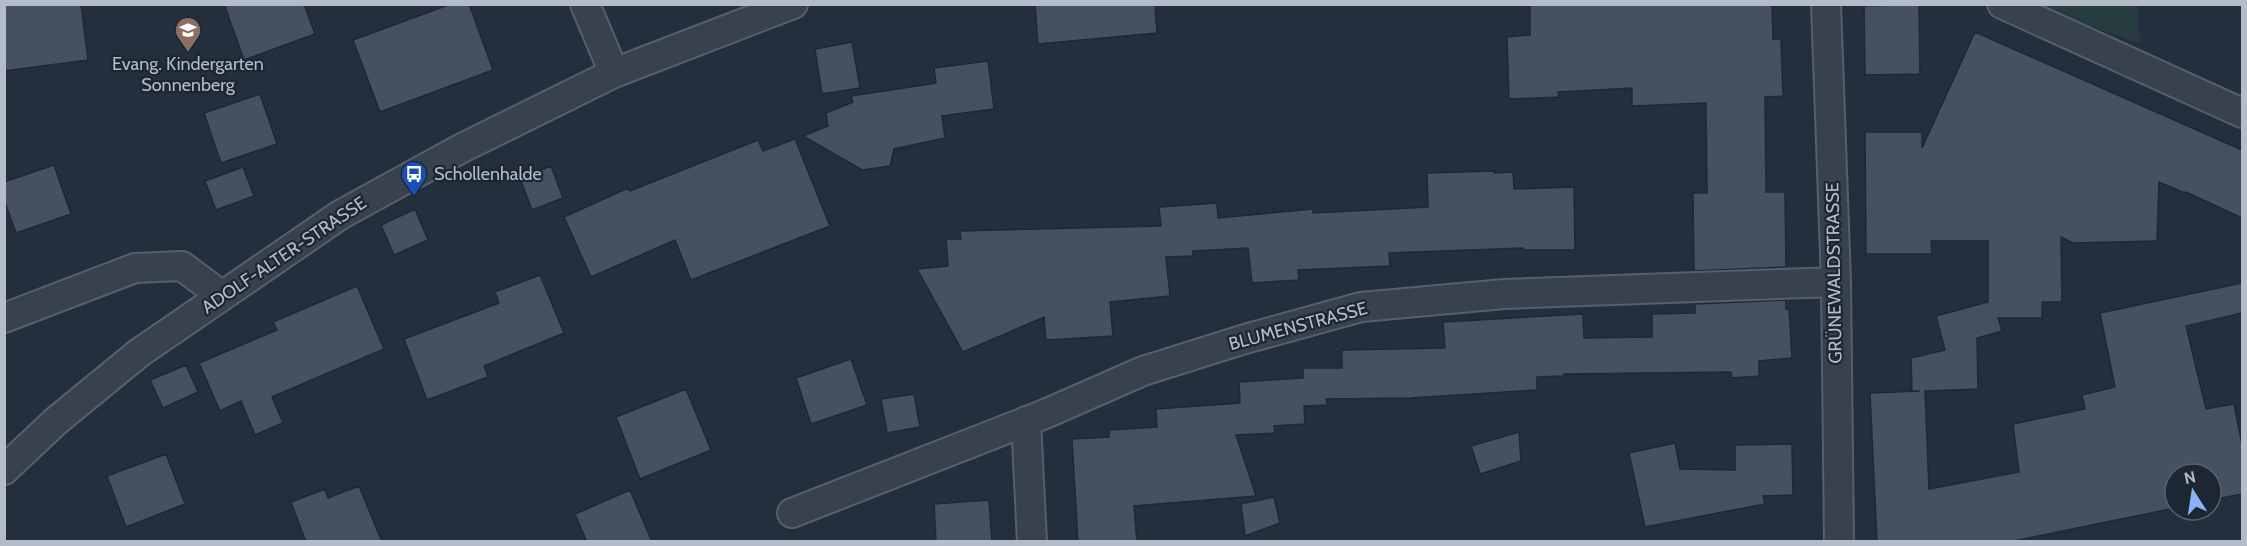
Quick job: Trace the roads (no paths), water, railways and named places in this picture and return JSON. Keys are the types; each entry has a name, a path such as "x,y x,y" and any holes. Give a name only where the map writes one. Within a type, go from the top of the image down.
{"street":[{"path":"585,4 614,73"},
{"name":"ADOLF-ALTER-STRASSE","path":"4,470 56,420 139,353 340,215 462,148 614,73 793,4"},
{"name":"GRÜNEWALDSTRASSE","path":"1826,4 1836,282 1839,542"},
{"path":"2002,4 2242,113"},
{"path":"4,318 135,268 182,266 222,296"},
{"name":"BLUMENSTRASSE","path":"792,513 1026,422 1143,371 1245,339 1361,308 1504,294 1836,282"},
{"path":"1026,422 1032,542"}],"place":[{"name":"Evang. Kindergarten Sonnenberg","path":"188,53"},
{"name":"Schollenhalde","path":"414,197"}]}
